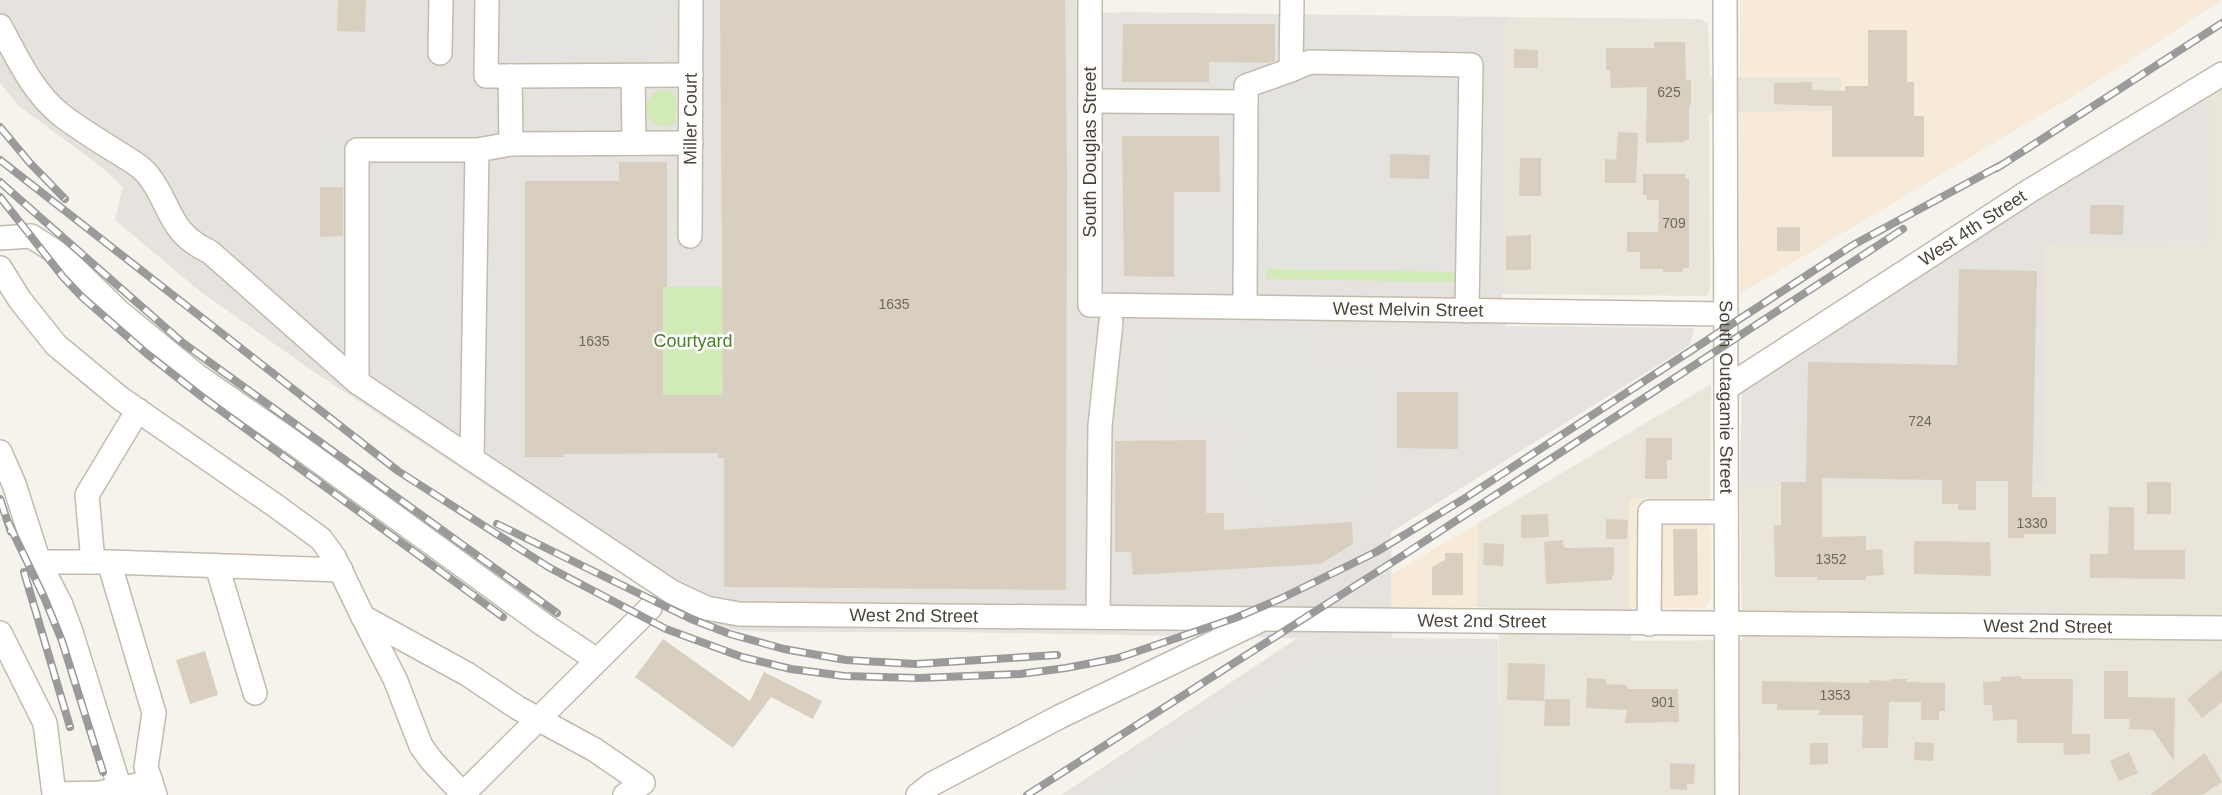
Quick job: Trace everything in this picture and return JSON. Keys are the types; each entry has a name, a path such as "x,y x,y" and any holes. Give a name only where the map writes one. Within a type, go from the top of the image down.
{"street":[{"path":"440,53 441,0"},
{"path":"487,0 486,76 691,75"},
{"name":"Miller Court","path":"690,236 691,0"},
{"name":"South Douglas Street","path":"1090,0 1090,305"},
{"path":"1291,71 1292,0"},
{"name":"South Outagamie Street","path":"1725,0 1727,795"},
{"name":"West 2nd Street","path":"0,26 33,86 46,101 60,114 147,173 174,223 186,236 210,252 357,382 672,592 706,608 739,614 2222,628"},
{"path":"1245,307 1246,86 1310,62 1471,65 1467,311"},
{"name":"West 4th Street","path":"1726,388 2031,190 2222,74"},
{"path":"510,76 511,144"},
{"path":"634,76 634,143"},
{"path":"1090,101 1246,102"},
{"path":"357,382 357,150 477,150 511,144 691,143"},
{"path":"472,459 477,150"},
{"path":"0,238 31,236 62,256 118,311 196,375 544,625 597,660"},
{"path":"0,268 20,300 56,345 120,398 321,540 334,557 396,679 421,746 463,794 650,608"},
{"name":"West Melvin Street","path":"1090,305 1726,314"},
{"path":"1098,617 1100,426 1111,322"},
{"path":"0,633 45,723 54,794 153,788 146,767 154,713 101,562 87,495 138,410"},
{"path":"0,452 14,484 40,562 71,632 120,789"},
{"path":"1649,624 1650,512 1726,512"},
{"path":"40,562 341,570"},
{"path":"217,566 255,693"},
{"path":"363,617 467,674 538,719 595,750 643,783 625,795"},
{"path":"918,795 932,784 1059,717 1266,618"}],"shaded area":[{"path":"0,0 1076,0 1077,14 1125,12 1509,17 1502,37 1502,294 1506,326 1694,328 1690,345 1391,532 1392,638 1498,639 1499,795 1061,795 1298,638 770,632 734,630 696,617 639,586 310,369 201,292 115,220 123,187 100,166 19,106 0,83"},
{"path":"482,0 677,0 678,19 664,20 664,60 482,60"},
{"path":"1740,0 2222,0 2095,83 1740,294 1739,112 1842,111 1841,77 1740,77"},
{"path":"1509,17 1700,19 1708,23 1710,77 1841,77 1842,111 1709,113 1710,285 1706,296 1502,294 1502,37"},
{"path":"1275,24 1310,25 1310,35 1502,37 1502,272 1267,269 1267,279 1174,277 1174,207 1220,207 1219,136 1122,136 1122,89 1208,90 1209,62 1274,63","holes":["1391,154 1429,155 1429,179 1390,178"]},
{"path":"700,34 718,34 717,155 700,155"},
{"path":"2222,82 2222,795 1499,795 1499,608 1477,607 1478,523 1711,384 1710,498 1629,498 1631,641 1742,640 1740,482 2043,483 2043,244 2209,241 2209,89"},
{"path":"617,88 617,106 551,106 551,89"},
{"path":"2209,89 2209,241 2043,244 2043,483 1740,482 1742,385"},
{"path":"542,114 616,114 616,131 542,130"},
{"path":"320,130 487,130 488,252 505,252 506,437 492,437 489,440 488,453 322,345 320,237 348,236 347,187 320,187"},
{"path":"700,196 718,196 717,244 700,244"},
{"path":"1154,321 1326,323 1326,368 1389,369 1391,492 1384,498 1370,497 1370,514 1252,515 1252,499 1236,483 1222,483 1221,440 1238,440 1237,431 1154,429"},
{"path":"1629,498 1710,498 1711,592 1710,601 1704,608 1629,608"},
{"path":"1478,523 1477,607 1392,607 1392,574"},
{"path":"1318,651 1498,651 1499,795 1085,795"}],"green space":[{"path":"658,90 671,91 676,99 675,121 668,127 657,125 648,117 647,101"},
{"path":"1267,269 1458,272 1458,282 1267,279"},
{"name":"Courtyard","path":"663,287 723,287 723,395 663,395"}],"building":[{"path":"338,0 366,0 365,32 337,31"},
{"path":"720,0 1065,0 1066,590 724,587 724,458 718,458 718,453 564,454 564,457 525,457 525,181 619,181 619,162 667,162 667,287 663,287 663,395 723,395"},
{"path":"1123,24 1275,24 1275,61 1209,62 1209,82 1122,82"},
{"path":"1868,30 1907,30 1907,82 1914,82 1914,116 1924,116 1924,157 1832,157 1832,106 1774,104 1774,83 1812,82 1812,90 1845,91 1845,86 1868,86"},
{"path":"1654,42 1685,42 1686,80 1691,80 1691,105 1689,140 1684,142 1646,143 1647,87 1611,88 1610,70 1606,70 1606,48 1654,48"},
{"path":"1514,49 1538,50 1538,68 1514,68"},
{"path":"1618,132 1638,133 1636,183 1605,183 1605,159 1616,160"},
{"path":"1122,136 1219,136 1220,192 1174,192 1174,277 1124,276"},
{"path":"1390,154 1430,155 1429,179 1390,178"},
{"path":"1520,158 1541,158 1541,196 1519,196"},
{"path":"1643,174 1685,174 1685,179 1689,179 1689,268 1683,268 1683,272 1640,269 1640,252 1627,252 1627,232 1658,232 1659,200 1647,200 1647,195 1643,195"},
{"path":"320,187 343,187 343,236 320,237"},
{"path":"2090,205 2124,205 2123,235 2090,234"},
{"path":"1777,227 1800,227 1800,251 1777,251"},
{"path":"1531,235 1531,270 1506,270 1506,236"},
{"path":"1959,269 2037,271 2032,497 2056,497 2056,534 2024,534 2024,538 2008,538 2008,481 1976,481 1976,510 1958,510 1958,504 1942,504 1942,480 1822,478 1822,537 1866,536 1866,550 1882,549 1884,575 1866,576 1866,580 1775,577 1774,525 1781,525 1781,482 1806,482 1808,362 1957,365"},
{"path":"1397,392 1458,392 1458,449 1397,448"},
{"path":"1646,438 1672,438 1672,460 1667,460 1667,479 1645,479"},
{"path":"1206,440 1206,513 1224,513 1224,530 1352,522 1353,544 1320,564 1133,575 1131,552 1115,552 1115,441"},
{"path":"2147,482 2171,482 2171,514 2147,514"},
{"path":"2109,507 2134,507 2134,550 2185,550 2185,579 2090,578 2090,554 2108,554"},
{"path":"1548,514 1549,537 1521,538 1521,515"},
{"path":"1606,519 1628,520 1627,539 1606,539"},
{"path":"1673,529 1697,529 1698,595 1674,596"},
{"path":"1563,540 1564,547 1568,548 1614,547 1612,580 1546,584 1544,542"},
{"path":"1914,541 1990,542 1991,576 1914,574"},
{"path":"1484,543 1504,544 1503,566 1483,565"},
{"path":"1445,553 1463,553 1463,595 1432,595 1432,567 1445,560"},
{"path":"663,639 750,701 764,672 822,701 813,719 771,697 733,748 635,677"},
{"path":"205,651 218,695 190,704 176,660"},
{"path":"1508,663 1545,664 1544,701 1507,700"},
{"path":"2222,670 2222,702 2202,718 2187,699"},
{"path":"2104,671 2128,671 2128,697 2175,698 2174,761 2153,730 2129,729 2130,719 2104,719"},
{"path":"2021,676 2021,679 2073,679 2072,734 2090,734 2090,754 2064,755 2063,743 2017,743 2017,719 1993,721 1992,705 1984,705 1983,682 2001,681 2001,677"},
{"path":"1587,678 1606,679 1606,684 1627,685 1627,689 1678,689 1679,722 1625,723 1627,710 1586,708"},
{"path":"1870,680 1945,683 1945,711 1939,711 1939,720 1921,720 1921,702 1889,702 1888,748 1862,748 1863,715 1819,715 1820,710 1777,710 1777,704 1762,704 1762,681 1870,683"},
{"path":"1545,699 1570,699 1570,726 1544,726"},
{"path":"1915,742 1934,743 1933,761 1914,760"},
{"path":"1810,743 1828,743 1828,764 1810,765"},
{"path":"2129,752 2138,773 2119,781 2110,761"},
{"path":"2205,753 2222,782 2202,795 2150,795"},
{"path":"1670,763 1695,764 1694,784 1687,784 1687,790 1670,789"}],"railway":[{"path":"1997,168 2222,23"},
{"path":"0,127 65,199"},
{"path":"0,160 398,471 550,568 666,629 742,657 791,669 844,676 919,678 1020,674 1118,658 1235,618 1280,599 1376,552 1462,500 1853,245 2003,164"},
{"path":"0,182 183,343 557,613"},
{"path":"0,197 63,277 146,353 503,617"},
{"path":"1027,795 1402,556 1903,229"},
{"path":"0,499 11,532"},
{"path":"8,522 62,641 103,772"},
{"path":"497,524 691,619 730,634 784,649 846,660 916,664 1057,655"},
{"path":"24,572 70,727"}]}
